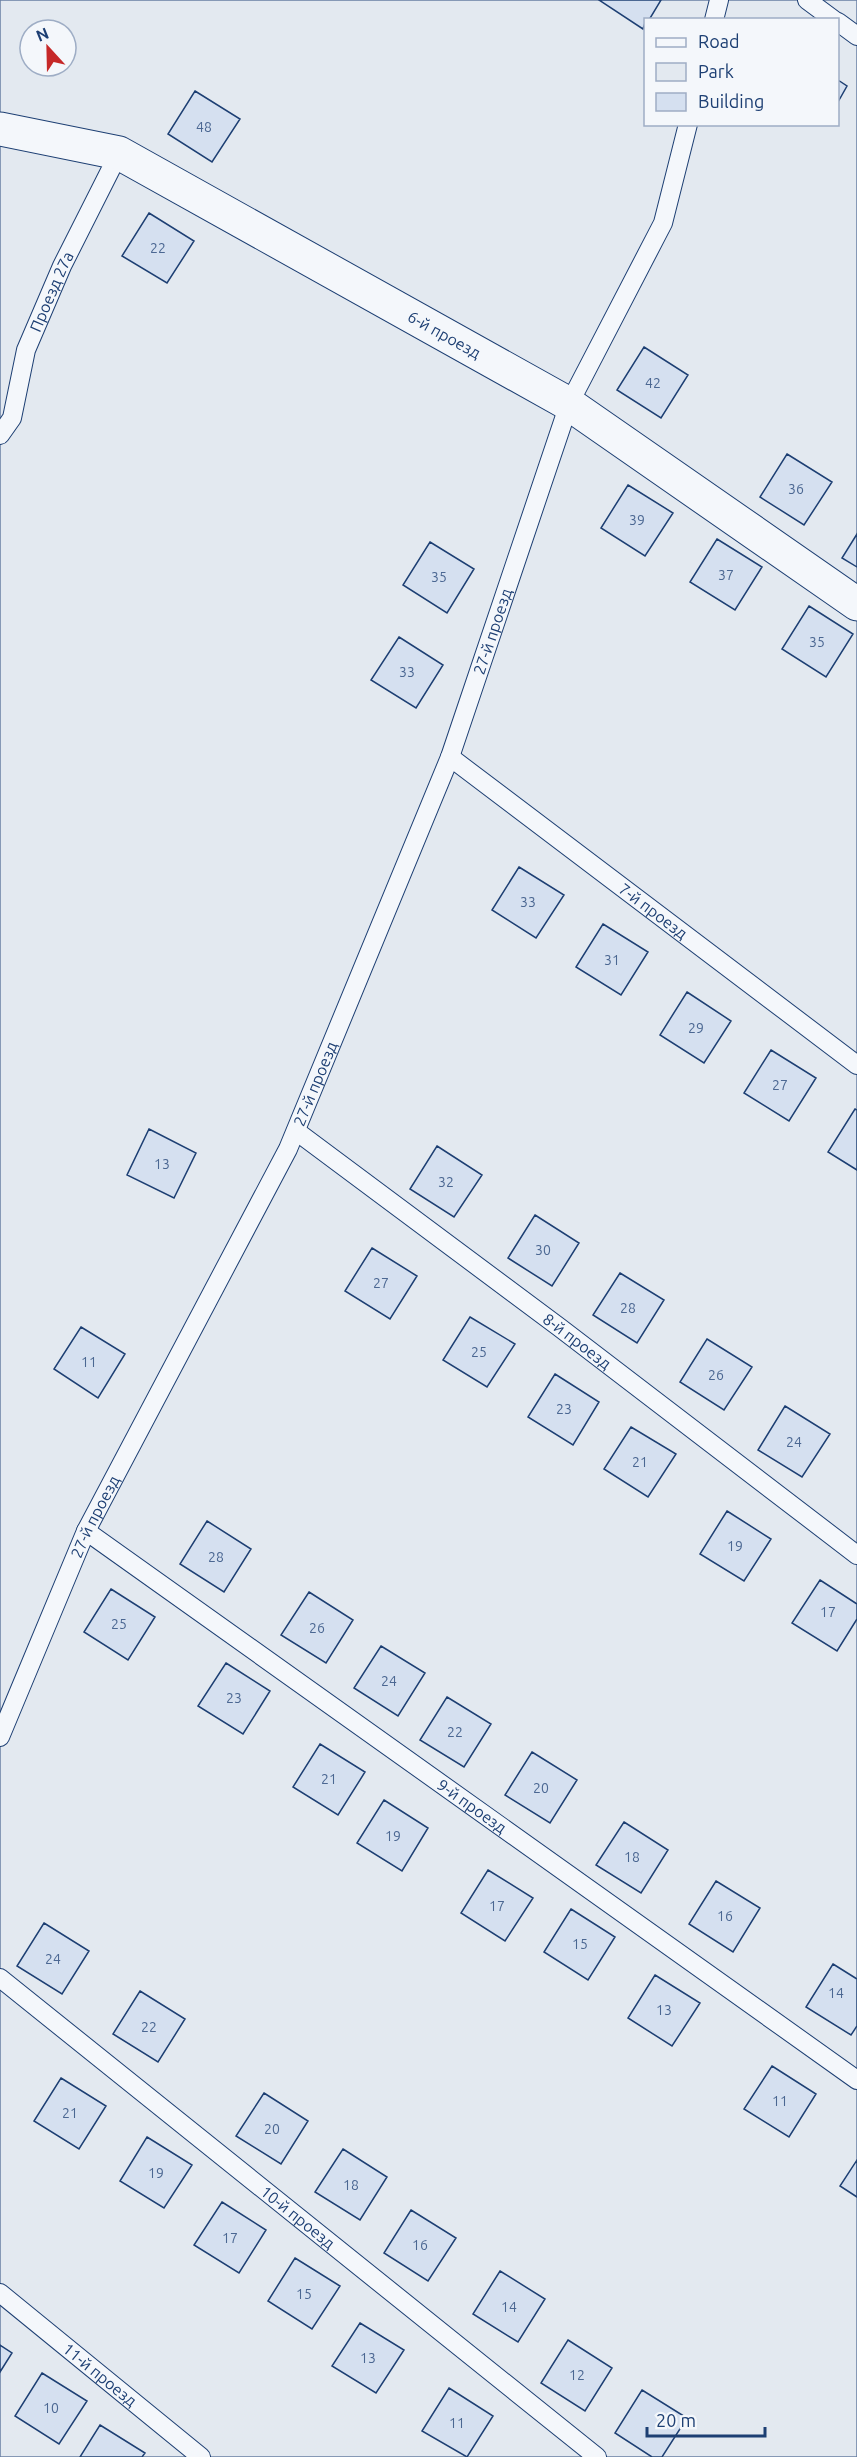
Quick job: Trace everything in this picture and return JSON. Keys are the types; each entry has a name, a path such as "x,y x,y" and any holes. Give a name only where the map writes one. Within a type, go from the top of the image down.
{"street":[{"name":"6-й проезд","path":"0,129 119,153 569,404 857,604"}],"lane":[{"path":"714,18 719,0"},
{"path":"807,0 832,18"},
{"path":"839,23 857,36"},
{"name":"27-й проезд","path":"0,1737 86,1532 283,1160 296,1131 450,757 569,404 663,223 687,126"},
{"name":"Проезд 27а","path":"0,435 12,418 26,350 62,266 119,153"},
{"name":"7-й проезд","path":"450,757 857,1065"},
{"name":"8-й проезд","path":"296,1131 559,1327 857,1555"},
{"name":"9-й проезд","path":"86,1532 857,2080"},
{"name":"10-й проезд","path":"0,1978 597,2457"},
{"name":"11-й проезд","path":"0,2292 201,2457"}],"green space":[{"path":"0,0 857,0 857,2457 0,2457"}],"building":[{"path":"599,0 661,0 650,18 644,18 643,29"},
{"path":"839,81 847,86 839,100"},
{"path":"195,91 240,119 212,162 168,134"},
{"path":"149,213 194,241 167,283 122,256"},
{"path":"644,347 688,375 661,418 617,390"},
{"path":"787,454 832,482 804,525 760,497"},
{"path":"628,485 673,513 645,556 601,528"},
{"path":"857,534 857,567 842,558"},
{"path":"717,539 762,567 735,610 690,582"},
{"path":"430,542 474,569 447,613 403,585"},
{"path":"809,606 853,634 826,677 782,649"},
{"path":"399,637 443,665 416,708 371,680"},
{"path":"519,867 564,895 536,938 492,910"},
{"path":"603,924 648,952 621,995 576,967"},
{"path":"687,992 731,1021 704,1063 660,1035"},
{"path":"771,1050 816,1078 789,1121 744,1093"},
{"path":"855,1109 857,1110 857,1170 828,1152"},
{"path":"149,1129 196,1153 174,1198 127,1175"},
{"path":"437,1146 482,1175 454,1217 410,1189"},
{"path":"535,1215 579,1243 552,1286 508,1258"},
{"path":"372,1248 417,1276 390,1319 345,1291"},
{"path":"620,1273 664,1300 637,1343 593,1315"},
{"path":"470,1317 515,1344 487,1387 443,1360"},
{"path":"81,1327 125,1354 98,1398 54,1369"},
{"path":"707,1339 752,1367 724,1410 680,1382"},
{"path":"555,1374 599,1402 573,1445 528,1417"},
{"path":"785,1406 830,1434 802,1477 758,1450"},
{"path":"631,1427 676,1454 648,1497 604,1469"},
{"path":"727,1511 771,1539 744,1581 700,1554"},
{"path":"207,1521 251,1549 224,1592 180,1564"},
{"path":"820,1580 857,1604 857,1619 837,1651 792,1623"},
{"path":"111,1589 155,1617 128,1660 84,1632"},
{"path":"309,1592 353,1620 326,1663 281,1635"},
{"path":"381,1646 425,1673 398,1716 354,1688"},
{"path":"226,1663 270,1691 243,1734 198,1706"},
{"path":"447,1697 491,1724 464,1767 420,1740"},
{"path":"320,1744 365,1772 338,1815 293,1787"},
{"path":"532,1752 577,1780 550,1823 505,1795"},
{"path":"384,1800 428,1828 402,1871 357,1843"},
{"path":"624,1822 668,1850 641,1893 596,1865"},
{"path":"488,1870 533,1898 505,1941 461,1913"},
{"path":"716,1881 760,1908 733,1952 689,1924"},
{"path":"571,1909 615,1937 588,1980 544,1952"},
{"path":"44,1923 89,1951 62,1994 17,1966"},
{"path":"833,1964 857,1979 857,2026 851,2035 806,2007"},
{"path":"655,1975 700,2003 672,2046 628,2018"},
{"path":"140,1991 185,2019 158,2062 113,2034"},
{"path":"772,2066 816,2094 789,2137 744,2109"},
{"path":"61,2078 106,2106 79,2149 34,2121"},
{"path":"264,2093 308,2121 281,2164 236,2136"},
{"path":"147,2137 192,2165 164,2208 120,2181"},
{"path":"343,2149 387,2177 360,2220 315,2192"},
{"path":"857,2160 857,2197 840,2186"},
{"path":"222,2202 266,2230 239,2273 194,2245"},
{"path":"411,2210 456,2238 428,2281 384,2253"},
{"path":"295,2258 340,2286 312,2329 268,2301"},
{"path":"500,2271 545,2299 518,2342 473,2314"},
{"path":"360,2323 404,2350 376,2393 332,2366"},
{"path":"568,2340 612,2368 585,2411 541,2383"},
{"path":"0,2345 12,2353 0,2372"},
{"path":"42,2373 87,2401 59,2444 15,2416"},
{"path":"449,2388 493,2416 467,2457 422,2431"},
{"path":"642,2390 687,2418 662,2457 652,2457 615,2433"},
{"path":"100,2425 145,2453 142,2457 80,2457"}]}
